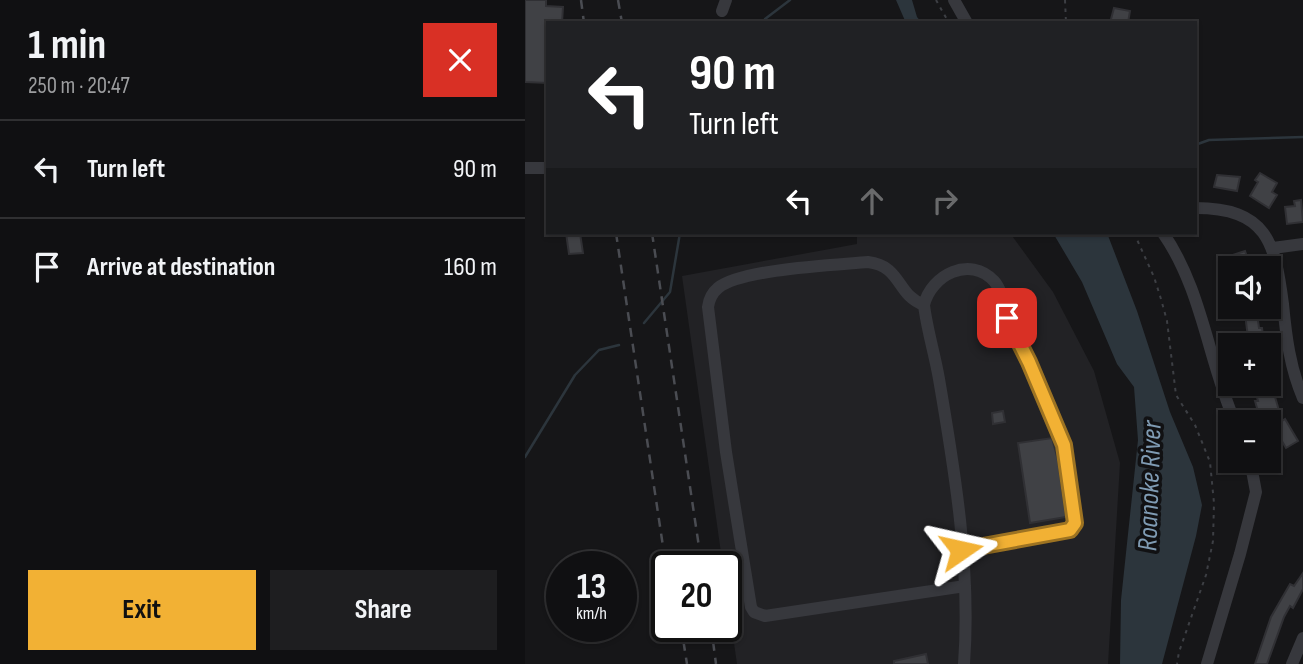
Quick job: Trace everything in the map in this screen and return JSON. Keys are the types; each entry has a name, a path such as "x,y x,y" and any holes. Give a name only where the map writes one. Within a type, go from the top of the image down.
{"street":[{"path":"954,0 966,21"},
{"path":"525,168 546,168"},
{"path":"1197,208 1215,208 1239,214 1258,227 1273,248 1278,265 1290,356 1303,398"},
{"path":"1164,235 1185,271 1216,373 1230,410"},
{"path":"1273,248 1303,244"},
{"path":"924,305 908,296 892,271 885,266 868,262 753,274 716,289 708,307 726,452 751,607 759,615 806,611 965,586"},
{"path":"961,550 1070,530 1076,518 1064,445 1007,318 996,283 968,269 952,270 946,274 929,294 924,305 946,421 961,550 965,586 964,664"},
{"path":"1206,664 1237,566 1256,492 1252,473"},
{"path":"1292,664 1303,638"}],"path":[{"path":"936,0 948,21"},
{"path":"1065,0 1066,21"},
{"path":"1136,235 1154,277 1167,321 1176,395 1195,425 1210,462 1214,503 1213,541 1206,575 1177,664"}],"shaded area":[{"path":"857,235 1011,235 1053,292 1094,371 1120,463 1108,664 737,664 734,642 742,642 742,551 721,551 682,276 857,244"}],"water":[{"path":"896,0 912,0 920,21 905,21"},
{"name":"Roanoke River","path":"1054,235 1108,235 1137,311 1170,412 1193,467 1202,505 1162,664 1120,664 1121,600 1138,440 1134,387 1117,364 1082,282"}],"building":[{"path":"525,0 546,0 546,6 563,7 562,21 546,21 546,83 525,82"},
{"path":"1114,8 1130,11 1128,21 1111,21"},
{"path":"1260,173 1277,183 1272,192 1277,195 1269,208 1250,196"},
{"path":"1217,175 1240,177 1237,191 1214,187"},
{"path":"1301,200 1303,222 1287,224 1285,207 1295,206 1294,201"},
{"path":"566,235 580,235 583,253 569,254"},
{"path":"1245,251 1247,256 1233,256"},
{"path":"1246,319 1258,319 1263,333 1247,333"},
{"path":"1257,396 1275,396 1279,410 1258,410 1255,401 1258,401"},
{"path":"1003,411 1005,422 993,424 992,413"},
{"path":"1281,418 1282,421 1285,419 1298,441 1286,448 1281,439"},
{"path":"1052,438 1066,517 1030,523 1018,443"},
{"path":"1303,573 1303,589 1293,608 1290,606 1284,617 1267,664 1255,664 1271,617 1290,584 1294,586"},
{"path":"926,654 928,664 894,664 894,661"}],"waterway":[{"path":"764,21 790,0"},
{"path":"1197,144 1209,140 1303,137"},
{"path":"644,323 670,292 680,235"},
{"path":"525,457 575,375 599,350 619,345"}],"railway":[{"path":"581,0 584,21"},
{"path":"618,0 622,21"},
{"path":"616,235 664,551"},
{"path":"652,235 700,551"},
{"path":"684,642 687,664"},
{"path":"713,642 716,664"}],"route":[{"path":"961,550 1070,530 1076,518 1064,445 1007,318"}]}
